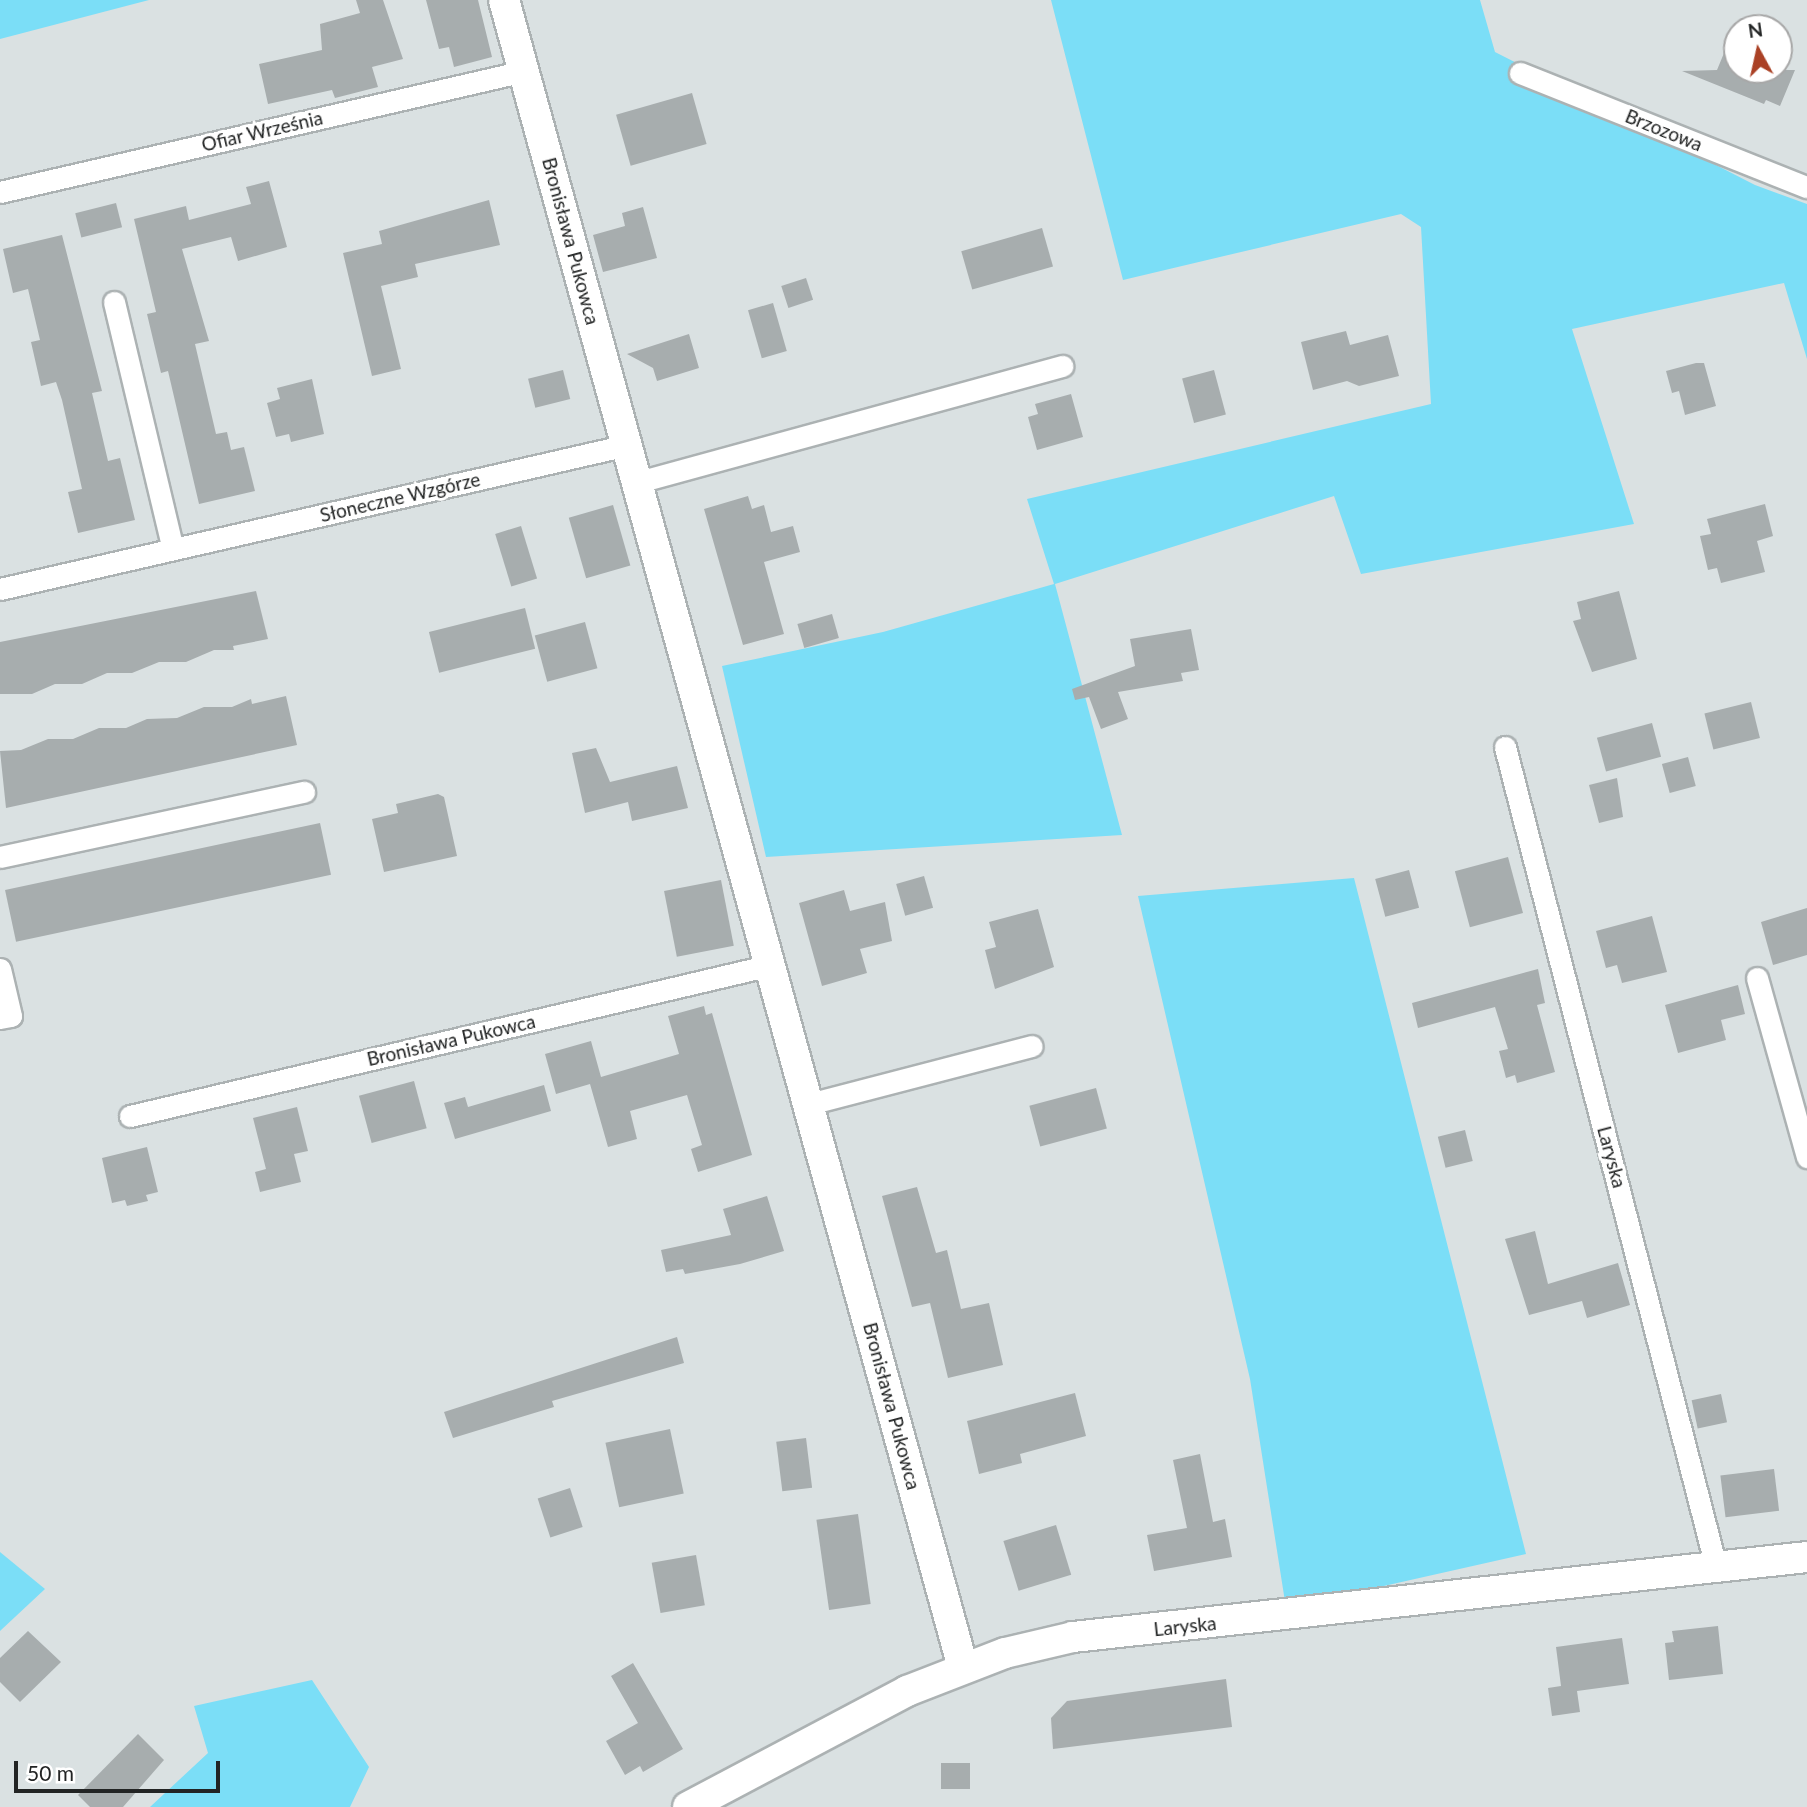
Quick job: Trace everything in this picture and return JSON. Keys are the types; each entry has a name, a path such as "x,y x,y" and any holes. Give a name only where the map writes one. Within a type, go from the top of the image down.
{"street":[{"name":"Bronisława Pukowca","path":"504,0 963,1668"},
{"name":"Ofiar Września","path":"0,192 524,71"},
{"name":"Brzozowa","path":"1520,73 1807,187"},
{"path":"114,302 173,549"},
{"path":"638,482 1062,366"},
{"name":"Słoneczne Wzgórze","path":"0,589 627,445"},
{"name":"Laryska","path":"1505,747 1716,1567"},
{"path":"0,857 304,792"},
{"name":"Bronisława Pukowca","path":"130,1116 771,965"},
{"path":"0,969 11,1016 0,1018"},
{"path":"1757,978 1807,1157"},
{"path":"809,1104 1032,1046"},
{"name":"Laryska","path":"688,1807 907,1691 963,1668 1073,1637 1807,1557"}],"shaded area":[{"path":"0,0 149,0 0,39"},
{"path":"1051,0 1480,0 1495,52 1755,185 1807,204 1807,359 1784,283 1572,329 1634,524 1361,574 1334,496 1055,584 1122,835 766,857 722,666 883,632 1054,584 1027,499 1431,404 1421,227 1401,214 1123,280"},
{"path":"1354,878 1526,1554 1286,1608 1250,1379 1138,896"},
{"path":"0,1552 45,1589 0,1631"},
{"path":"312,1680 369,1767 350,1807 150,1807 208,1753 194,1706"}],"building":[{"path":"356,0 383,0 403,59 372,67 378,87 335,98 332,90 268,104 259,64 322,50 320,24 360,13"},
{"path":"426,0 478,0 492,57 454,67 449,47 439,49"},
{"path":"1723,55 1723,84 1789,84 1780,106 1766,100 1764,104 1682,71 1717,70"},
{"path":"692,93 707,144 631,166 616,115"},
{"path":"269,181 287,247 238,261 231,237 182,249 209,341 195,344 216,434 227,432 231,450 244,447 255,491 199,504 168,371 161,373 147,314 156,312 134,219 186,206 189,220 251,204 246,187"},
{"path":"489,200 500,245 415,264 418,277 381,286 401,369 372,376 343,253 382,244 379,231"},
{"path":"116,203 122,227 81,237 75,213"},
{"path":"643,207 657,258 603,272 593,235 625,226 622,213"},
{"path":"1042,228 1053,266 972,290 961,251"},
{"path":"62,235 102,391 92,393 108,461 120,458 135,520 78,533 68,492 82,489 62,400 56,382 41,386 31,342 40,340 28,289 13,293 3,249"},
{"path":"806,278 813,300 788,308 781,286"},
{"path":"773,303 787,351 762,358 748,310"},
{"path":"1346,331 1350,345 1388,335 1399,376 1359,386 1347,381 1313,390 1301,342"},
{"path":"689,334 699,368 657,381 653,368 627,354"},
{"path":"1704,363 1716,406 1685,415 1679,391 1672,393 1666,371"},
{"path":"563,370 570,399 535,408 528,379"},
{"path":"1214,370 1226,414 1194,423 1182,379"},
{"path":"312,379 324,434 291,442 289,434 276,437 267,403 280,399 277,388"},
{"path":"1071,394 1083,437 1037,450 1028,417 1038,414 1035,404"},
{"path":"748,496 752,509 764,505 771,532 793,526 800,552 764,562 784,634 743,645 704,509"},
{"path":"1765,504 1773,536 1757,541 1765,572 1721,583 1717,568 1708,570 1700,536 1711,534 1707,519"},
{"path":"613,505 630,566 586,578 569,518"},
{"path":"521,526 537,579 511,586 495,534"},
{"path":"256,591 268,639 233,646 234,650 214,650 186,662 159,662 132,673 107,673 82,684 55,684 32,694 0,694 0,642"},
{"path":"1619,591 1637,659 1592,672 1573,621 1581,619 1577,602"},
{"path":"525,608 535,649 439,673 429,632"},
{"path":"832,614 839,638 804,648 797,624"},
{"path":"585,622 597,668 547,682 535,635"},
{"path":"1191,629 1199,670 1181,673 1183,681 1118,692 1128,719 1101,729 1089,697 1075,700 1072,689 1135,666 1130,639"},
{"path":"286,696 297,745 6,808 0,751 21,750 48,739 73,739 99,728 126,728 147,719 177,718 204,707 232,707 251,699 252,704"},
{"path":"1751,702 1760,738 1713,750 1704,714"},
{"path":"1652,723 1661,757 1606,772 1597,738"},
{"path":"596,748 610,782 677,766 688,808 632,821 628,802 585,813 572,753"},
{"path":"1688,757 1696,786 1670,793 1662,764"},
{"path":"1617,778 1623,817 1599,823 1589,785"},
{"path":"438,794 444,797 457,856 384,872 372,819 398,813 396,804"},
{"path":"320,823 331,875 16,942 5,890"},
{"path":"1508,857 1523,913 1470,927 1455,871"},
{"path":"1409,870 1419,908 1385,917 1375,879"},
{"path":"924,876 933,908 905,916 896,884"},
{"path":"721,880 734,946 677,957 664,891"},
{"path":"844,890 850,911 885,902 892,941 860,949 867,973 822,986 799,903"},
{"path":"1807,908 1807,955 1773,965 1761,922"},
{"path":"1038,909 1054,967 995,989 985,950 996,947 989,922"},
{"path":"1652,916 1667,972 1622,983 1617,965 1606,968 1596,931"},
{"path":"1538,969 1545,1003 1537,1005 1555,1072 1517,1083 1515,1075 1506,1078 1499,1051 1508,1049 1495,1007 1418,1028 1412,1003"},
{"path":"1738,985 1745,1014 1721,1020 1726,1040 1678,1053 1665,1005"},
{"path":"704,1006 706,1015 712,1013 752,1155 698,1172 691,1149 702,1145 687,1095 630,1111 637,1139 608,1147 590,1084 556,1094 545,1054 591,1041 601,1077 679,1054 668,1016"},
{"path":"414,1081 427,1128 372,1143 359,1096"},
{"path":"544,1085 551,1111 455,1139 444,1103 465,1097 468,1107"},
{"path":"1096,1088 1107,1129 1040,1146 1029,1106"},
{"path":"297,1107 308,1151 294,1154 301,1182 260,1192 255,1172 266,1169 253,1118"},
{"path":"1465,1130 1473,1161 1446,1168 1438,1137"},
{"path":"147,1147 158,1192 146,1195 148,1201 127,1206 125,1200 112,1203 102,1158"},
{"path":"917,1187 936,1253 947,1250 961,1309 989,1303 1003,1365 948,1378 930,1303 912,1307 882,1196"},
{"path":"767,1196 784,1251 740,1264 685,1274 683,1269 666,1272 661,1250 731,1235 723,1209"},
{"path":"1535,1231 1548,1284 1618,1263 1630,1305 1587,1318 1582,1301 1529,1315 1505,1239"},
{"path":"677,1337 684,1363 552,1401 554,1407 453,1438 444,1412"},
{"path":"1075,1393 1086,1436 1020,1454 1022,1463 979,1474 967,1421"},
{"path":"1721,1394 1727,1422 1698,1429 1692,1400"},
{"path":"670,1429 684,1494 619,1507 605,1443"},
{"path":"806,1438 812,1488 782,1491 776,1442"},
{"path":"1200,1454 1213,1522 1225,1519 1232,1557 1154,1571 1147,1535 1187,1528 1173,1460"},
{"path":"1774,1469 1779,1511 1726,1517 1720,1476"},
{"path":"570,1488 583,1527 550,1537 538,1499"},
{"path":"858,1514 871,1604 829,1610 816,1520"},
{"path":"1056,1525 1071,1575 1019,1591 1003,1541"},
{"path":"696,1555 705,1605 661,1613 652,1563"},
{"path":"1718,1626 1723,1674 1669,1680 1665,1643 1674,1642 1672,1631"},
{"path":"28,1631 61,1662 20,1702 0,1682 0,1658"},
{"path":"1622,1638 1629,1684 1577,1691 1580,1712 1552,1716 1548,1688 1561,1686 1556,1647"},
{"path":"633,1663 683,1749 643,1772 640,1766 625,1775 606,1741 638,1723 611,1676"},
{"path":"1226,1679 1232,1727 1053,1749 1051,1718 1067,1701"},
{"path":"138,1734 164,1760 123,1807 90,1807 78,1795"},
{"path":"941,1763 970,1763 970,1789 941,1789"}]}
